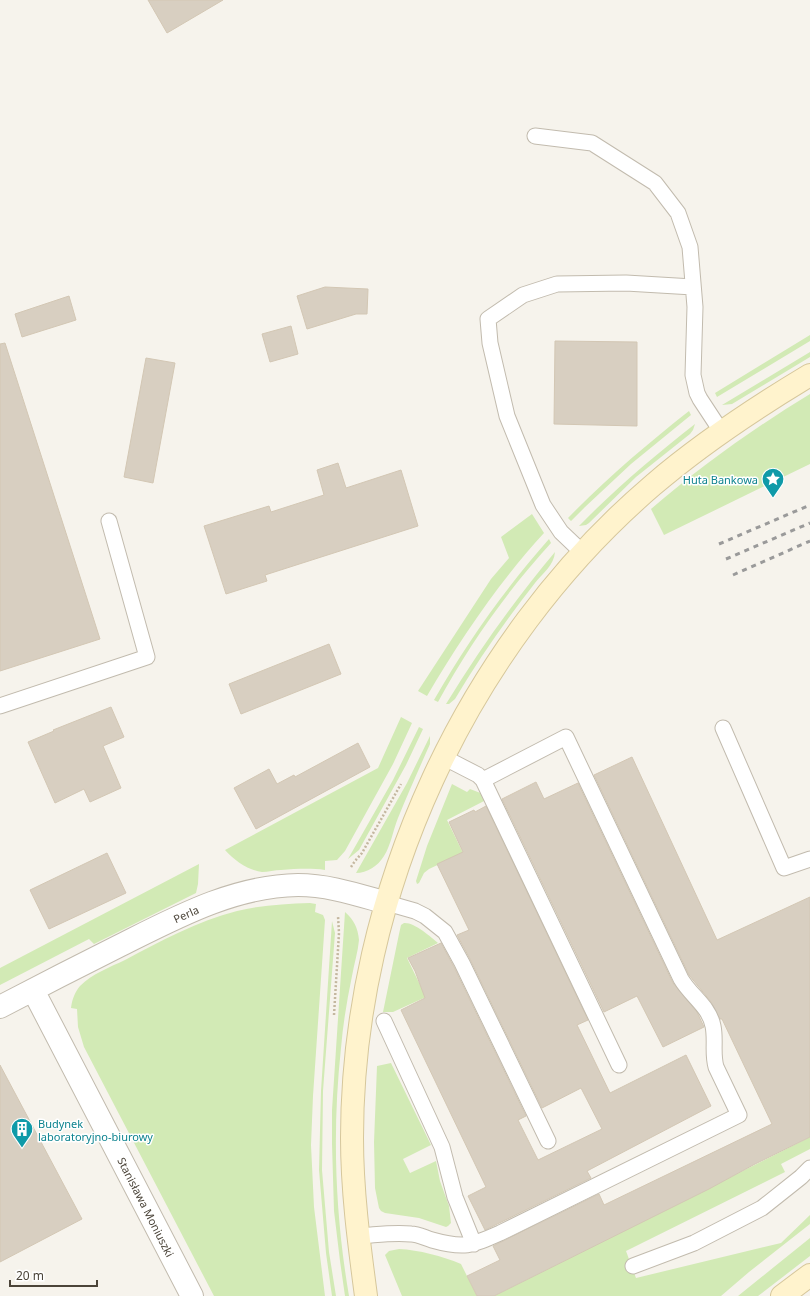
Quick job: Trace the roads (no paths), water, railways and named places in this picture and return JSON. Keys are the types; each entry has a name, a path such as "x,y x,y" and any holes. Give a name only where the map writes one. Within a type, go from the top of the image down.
{"street":[{"path":"366,1296 358,1236 352,1171 352,1131 358,1040 368,982 387,903 414,820 443,757 474,700 499,660 530,616 583,553 625,510 652,486 721,431 744,415 810,375"},
{"name":"Perla","path":"0,1007 176,918 228,897 265,889 298,885 337,889 387,903"},
{"name":"Stanisława Moniuszki","path":"33,990 192,1296"},
{"path":"782,1296 810,1275"}],"lane":[{"path":"535,136 592,143 655,183 678,213 690,247 694,287 695,307 693,375 697,393 721,431"},
{"path":"583,553 561,532 543,505 507,416 490,343 488,319 523,294 557,284 626,283 694,287"},
{"path":"0,706 146,657 110,521"},
{"path":"723,728 784,868 810,860"},
{"path":"358,1236 413,1234 461,1246 474,1244 500,1233 739,1115 716,1067 714,1059 714,1032 711,1020 701,1002 681,980 566,737 483,780"},
{"path":"443,757 478,775 483,780 619,1065"},
{"path":"387,903 425,916 445,932 462,963 548,1141"},
{"path":"384,1021 442,1147 456,1197 474,1244"},
{"path":"633,1266 694,1243 762,1208 810,1168"}],"railway":[{"path":"719,544 810,505"},
{"path":"726,559 810,523"},
{"path":"733,575 810,541"}],"place":[{"name":"Huta Bankowa","path":"773,498"},
{"name":"Budynek laboratoryjno-biurowy","path":"22,1148"}]}
